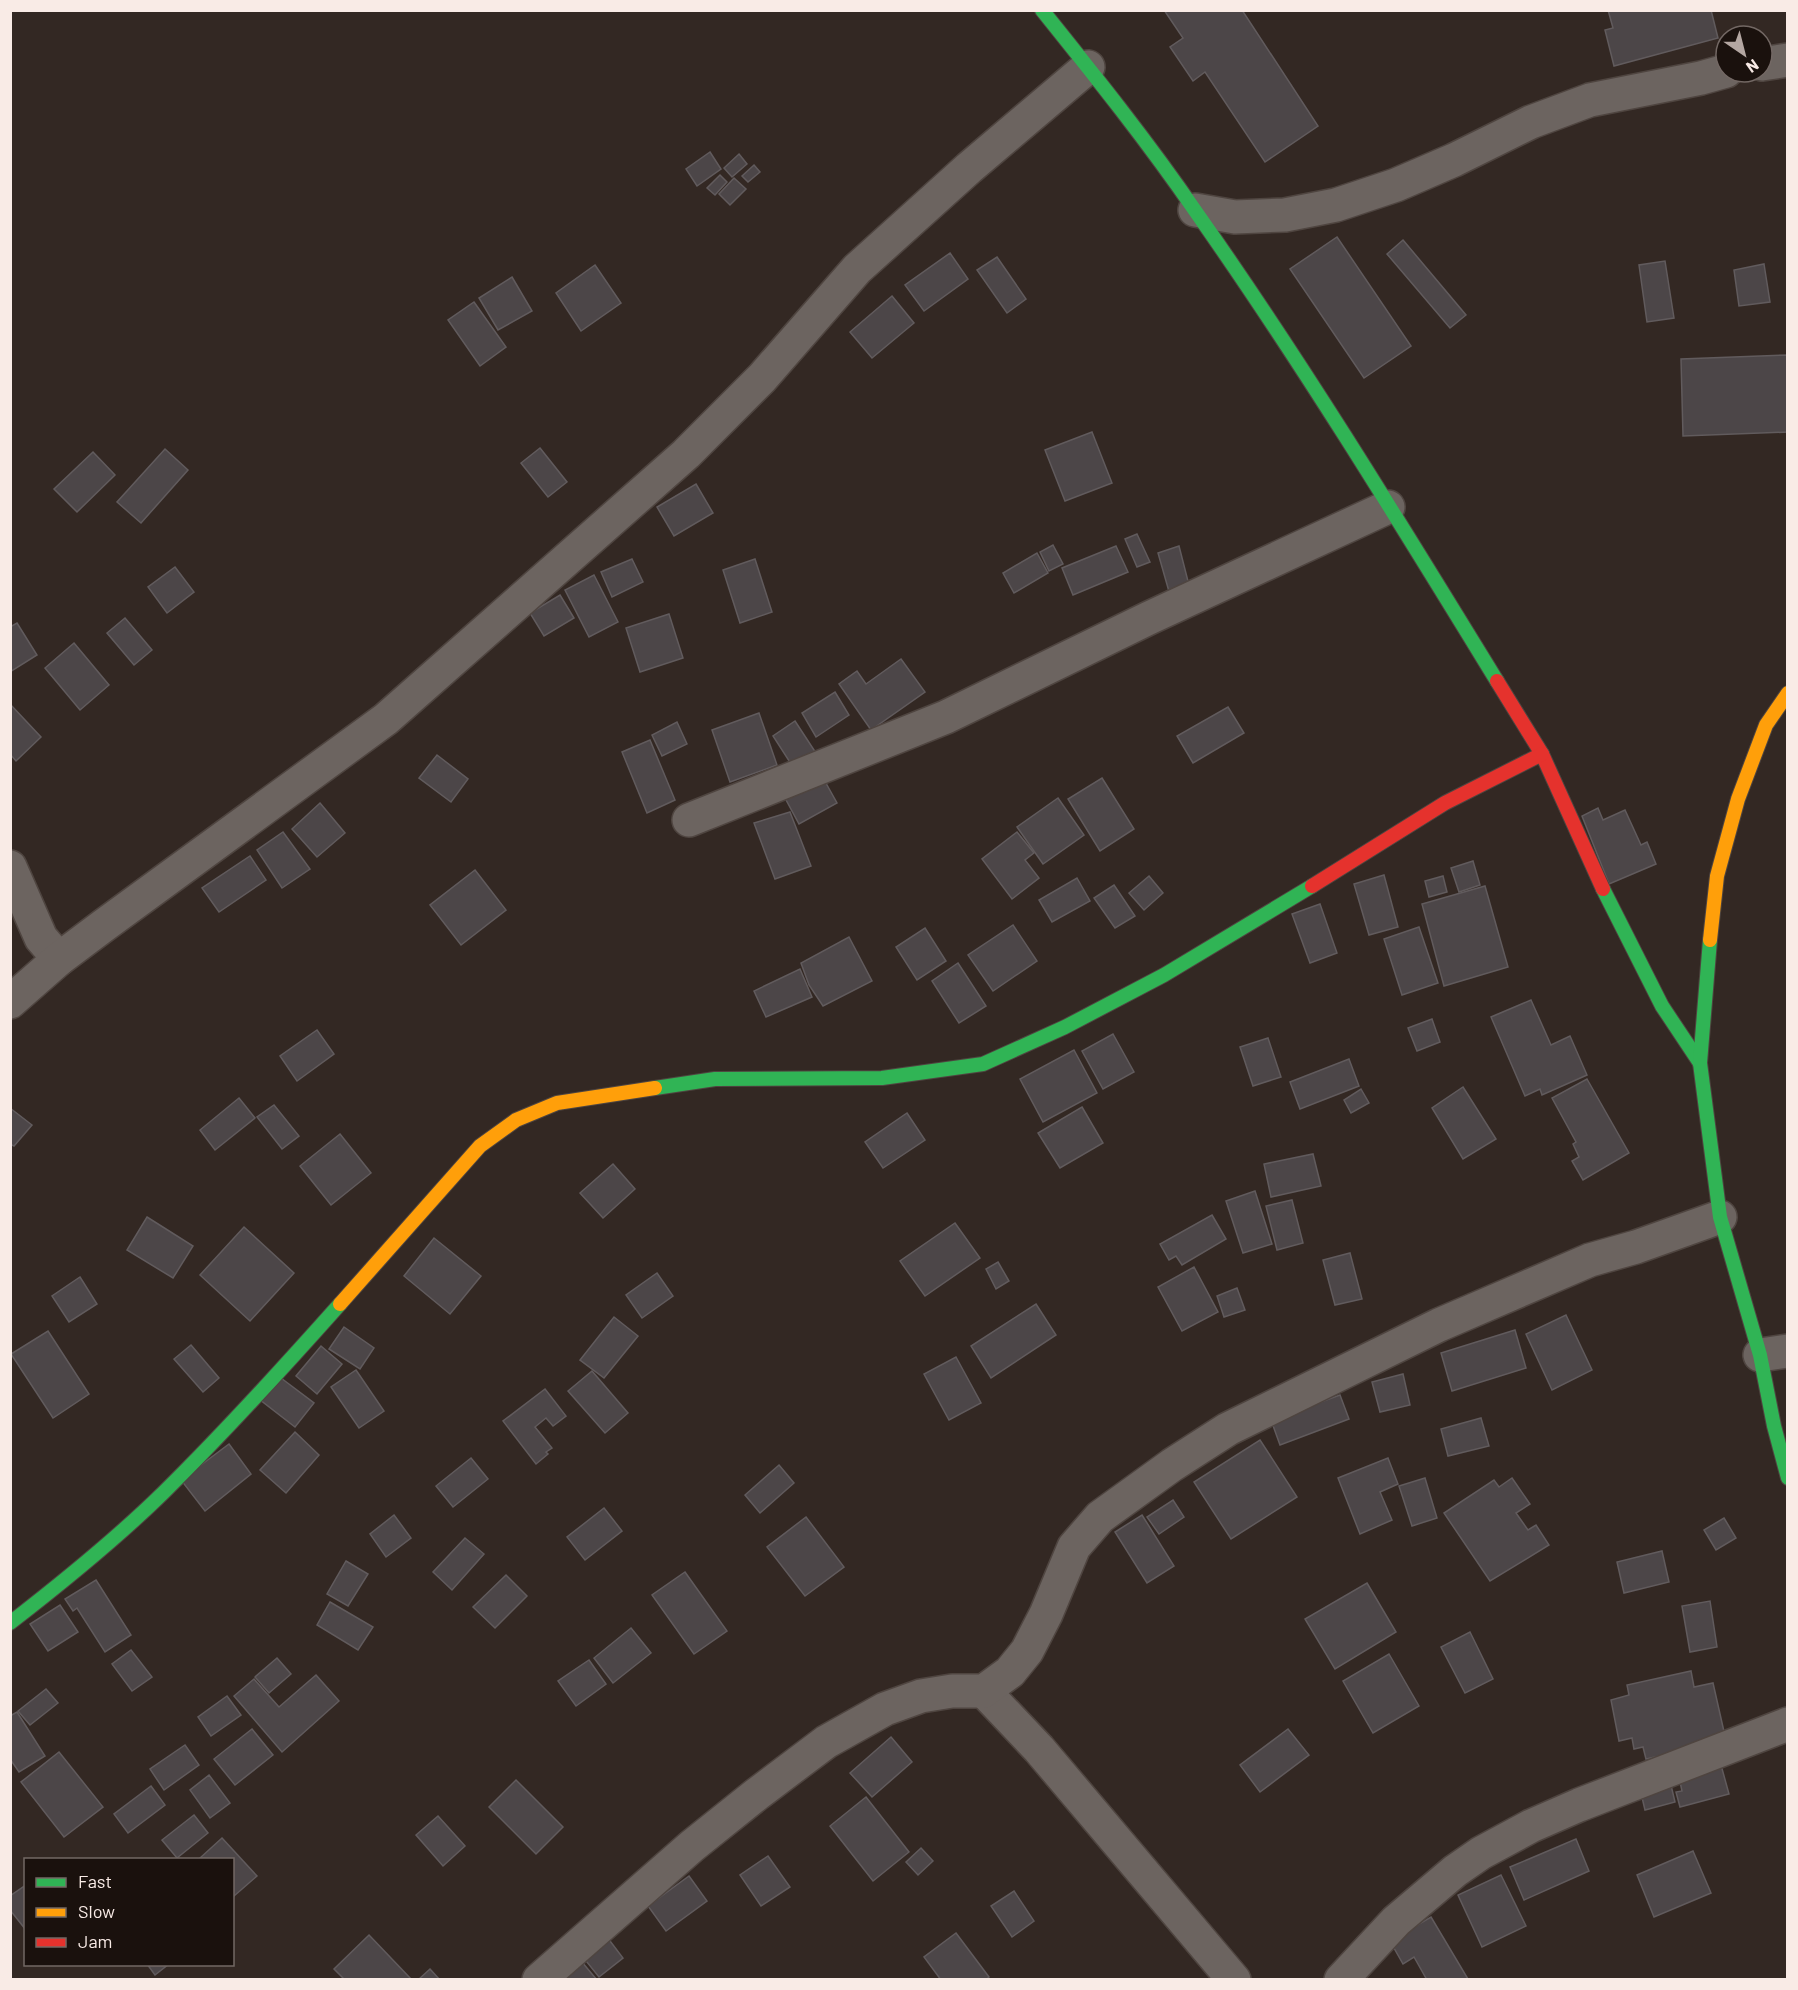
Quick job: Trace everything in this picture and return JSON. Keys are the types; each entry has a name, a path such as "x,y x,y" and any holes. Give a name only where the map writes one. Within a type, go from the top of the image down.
{"street":[{"path":"1042,10 1088,67 1195,210 1272,322 1388,507 1542,754 1606,896 1662,1006 1700,1063"},
{"path":"10,1002 59,959 386,719 686,454 762,378 857,269 960,175 1088,67"},
{"path":"1195,210 1235,217 1285,215 1336,205 1396,185 1454,160 1531,122 1590,100 1714,74"},
{"path":"689,820 946,717 1169,609 1388,507"},
{"path":"1788,693 1766,724 1738,799 1717,876 1700,1063 1720,1217 1774,1353 1774,1426 1788,1478"},
{"path":"10,1623 85,1564 162,1494 306,1342 480,1146 516,1120 557,1103 715,1079 882,1078 982,1064 1065,1028 1164,975 1445,803 1542,754"},
{"path":"10,867 41,938 59,959"},
{"path":"539,1980 692,1846 826,1742 885,1709 921,1695 952,1690 984,1690 1010,1672 1027,1651 1046,1614 1074,1547 1100,1517 1181,1459 1228,1429 1439,1325 1590,1260 1636,1247 1720,1217"},
{"path":"984,1690 1039,1749 1234,1980"},
{"path":"1341,1980 1396,1921 1455,1871 1481,1853 1531,1826 1580,1805 1788,1724"}],"building":[{"path":"1164,10 1242,10 1318,126 1265,162 1205,72 1193,81 1170,47 1183,38"},
{"path":"1608,10 1711,10 1714,24 1714,39 1614,66 1605,30 1613,28"},
{"path":"710,152 721,169 697,186 686,169"},
{"path":"739,154 747,164 732,177 724,168"},
{"path":"754,165 760,172 748,182 742,176"},
{"path":"720,175 727,182 715,195 707,188"},
{"path":"734,178 746,189 730,205 719,194"},
{"path":"1337,237 1411,346 1364,378 1290,269"},
{"path":"1403,240 1466,315 1450,328 1387,254"},
{"path":"950,253 968,279 924,311 905,285"},
{"path":"997,257 1026,299 1007,313 977,270"},
{"path":"1665,261 1674,318 1647,322 1639,265"},
{"path":"1764,264 1770,302 1739,306 1734,270"},
{"path":"595,265 621,303 581,331 556,293"},
{"path":"512,277 532,311 498,330 479,298"},
{"path":"892,296 914,323 872,358 850,332"},
{"path":"474,302 506,347 480,366 448,320"},
{"path":"1788,355 1788,432 1683,436 1681,359"},
{"path":"1092,432 1112,483 1065,501 1045,450"},
{"path":"540,448 567,482 548,497 521,463"},
{"path":"165,449 188,470 141,523 117,502"},
{"path":"93,452 115,475 77,512 54,489"},
{"path":"696,484 713,513 674,536 657,507"},
{"path":"1137,534 1150,562 1137,567 1125,539"},
{"path":"1053,545 1063,564 1049,571 1040,552"},
{"path":"1116,546 1128,572 1073,595 1062,568"},
{"path":"1179,546 1190,589 1170,595 1158,553"},
{"path":"1037,553 1048,573 1014,593 1003,573"},
{"path":"632,559 643,582 612,597 601,572"},
{"path":"755,559 772,612 740,623 723,570"},
{"path":"175,567 194,592 167,613 148,587"},
{"path":"594,575 618,622 589,637 565,590"},
{"path":"560,595 574,618 544,636 530,613"},
{"path":"669,614 683,658 640,672 626,628"},
{"path":"125,618 152,650 134,665 107,633"},
{"path":"17,623 37,655 10,672 10,627"},
{"path":"74,643 109,685 80,710 45,668"},
{"path":"901,659 925,692 871,730 839,684 857,671 866,684"},
{"path":"835,692 849,715 816,737 802,713"},
{"path":"10,704 41,737 16,761 10,754"},
{"path":"1228,707 1244,733 1193,763 1177,736"},
{"path":"759,713 777,765 730,782 712,730"},
{"path":"795,721 816,753 793,767 773,736"},
{"path":"677,722 687,744 662,756 652,735"},
{"path":"650,740 675,800 647,813 622,752"},
{"path":"437,755 468,779 451,802 419,778"},
{"path":"822,776 837,803 799,824 785,798"},
{"path":"1102,778 1134,829 1100,851 1068,799"},
{"path":"1058,798 1084,835 1043,864 1017,827"},
{"path":"320,803 345,833 317,857 292,829"},
{"path":"1598,808 1603,820 1625,810 1641,845 1647,842 1656,864 1609,884 1582,816"},
{"path":"790,812 811,866 775,879 754,823"},
{"path":"283,832 310,869 282,888 257,850"},
{"path":"1017,832 1034,853 1025,860 1039,878 1012,899 982,859"},
{"path":"250,856 266,880 219,912 202,888"},
{"path":"1473,861 1480,885 1459,892 1451,868"},
{"path":"475,870 506,910 461,945 430,905"},
{"path":"1384,875 1398,927 1369,935 1354,884"},
{"path":"1149,876 1163,893 1144,910 1129,893"},
{"path":"1443,876 1447,892 1429,897 1425,881"},
{"path":"1077,878 1090,901 1052,922 1039,900"},
{"path":"1114,885 1135,916 1115,928 1094,898"},
{"path":"1485,886 1508,967 1444,986 1422,904"},
{"path":"1320,904 1337,953 1310,963 1292,914"},
{"path":"1013,925 1037,961 993,991 968,955"},
{"path":"1419,927 1438,983 1402,995 1384,939"},
{"path":"925,928 946,961 917,980 896,947"},
{"path":"849,937 872,981 823,1006 809,985 801,963"},
{"path":"958,963 986,1006 959,1023 932,981"},
{"path":"800,969 812,997 766,1017 754,991"},
{"path":"1531,1000 1551,1045 1570,1036 1587,1075 1542,1095 1540,1089 1525,1096 1491,1017"},
{"path":"1432,1019 1440,1042 1417,1051 1408,1028"},
{"path":"317,1030 334,1054 297,1081 280,1056"},
{"path":"1113,1034 1134,1072 1103,1089 1082,1051"},
{"path":"1268,1038 1281,1077 1253,1086 1240,1047"},
{"path":"1074,1050 1097,1093 1043,1122 1020,1079"},
{"path":"1349,1059 1359,1086 1300,1109 1290,1082"},
{"path":"1587,1079 1629,1153 1583,1180 1572,1161 1579,1157 1573,1144 1576,1142 1552,1098"},
{"path":"1463,1087 1496,1139 1463,1159 1432,1108"},
{"path":"1361,1089 1369,1103 1351,1113 1344,1100"},
{"path":"239,1098 255,1118 215,1150 200,1130"},
{"path":"274,1105 299,1136 282,1149 257,1117"},
{"path":"1082,1107 1103,1143 1060,1168 1038,1133"},
{"path":"10,1108 32,1125 14,1146 10,1144"},
{"path":"907,1113 925,1140 883,1168 865,1142"},
{"path":"340,1134 371,1173 331,1205 300,1166"},
{"path":"1313,1154 1321,1186 1271,1197 1264,1164"},
{"path":"613,1164 635,1189 603,1218 580,1193"},
{"path":"1255,1191 1272,1244 1243,1253 1226,1201"},
{"path":"1292,1200 1303,1243 1277,1250 1266,1206"},
{"path":"1212,1215 1226,1239 1182,1265 1176,1256 1169,1260 1160,1244"},
{"path":"147,1217 193,1246 173,1278 127,1250"},
{"path":"955,1223 980,1258 925,1296 900,1261"},
{"path":"244,1227 294,1273 250,1321 200,1275"},
{"path":"434,1238 481,1276 450,1314 404,1276"},
{"path":"1350,1253 1362,1299 1335,1305 1323,1260"},
{"path":"998,1262 1009,1281 996,1289 986,1269"},
{"path":"1194,1267 1218,1312 1182,1331 1158,1287"},
{"path":"657,1273 673,1296 642,1318 626,1295"},
{"path":"80,1277 97,1304 69,1322 52,1296"},
{"path":"1237,1288 1245,1310 1224,1317 1217,1296"},
{"path":"1036,1304 1056,1335 991,1378 971,1346"},
{"path":"1566,1315 1592,1370 1552,1390 1526,1334"},
{"path":"614,1317 638,1336 604,1378 580,1360"},
{"path":"344,1327 374,1348 360,1369 329,1349"},
{"path":"1515,1330 1526,1368 1452,1391 1441,1353"},
{"path":"48,1331 89,1394 53,1418 11,1354"},
{"path":"191,1345 219,1378 203,1392 174,1359"},
{"path":"321,1346 342,1364 317,1394 296,1376"},
{"path":"956,1357 981,1403 949,1420 924,1374"},
{"path":"356,1370 384,1411 359,1428 331,1387"},
{"path":"592,1371 628,1413 605,1433 568,1391"},
{"path":"1403,1374 1410,1405 1380,1412 1372,1382"},
{"path":"277,1375 314,1403 295,1427 259,1399"},
{"path":"545,1389 566,1416 553,1426 546,1418 535,1427 552,1448 536,1464 503,1421"},
{"path":"1340,1395 1349,1419 1280,1445 1271,1420"},
{"path":"1481,1418 1489,1446 1448,1456 1441,1429"},
{"path":"295,1432 319,1455 286,1493 260,1470"},
{"path":"1260,1440 1297,1497 1231,1539 1194,1482"},
{"path":"229,1444 251,1474 205,1511 181,1480"},
{"path":"471,1458 488,1479 453,1507 436,1486"},
{"path":"1388,1458 1398,1484 1380,1492 1392,1520 1360,1534 1338,1478"},
{"path":"779,1465 794,1483 760,1513 745,1495"},
{"path":"1425,1478 1437,1518 1412,1526 1399,1486"},
{"path":"1512,1478 1530,1504 1516,1513 1528,1530 1536,1525 1549,1545 1490,1581 1444,1513 1494,1480 1499,1487"},
{"path":"1173,1500 1184,1517 1159,1534 1147,1517"},
{"path":"604,1508 622,1531 585,1560 567,1537"},
{"path":"394,1515 411,1538 386,1557 370,1534"},
{"path":"1142,1515 1174,1566 1147,1583 1115,1532"},
{"path":"806,1517 844,1567 805,1596 767,1547"},
{"path":"1724,1518 1736,1538 1716,1550 1704,1530"},
{"path":"465,1538 484,1554 452,1590 433,1572"},
{"path":"1662,1551 1669,1582 1624,1593 1617,1562"},
{"path":"346,1561 368,1574 348,1606 327,1594"},
{"path":"685,1572 727,1631 694,1654 652,1595"},
{"path":"506,1575 527,1596 495,1628 473,1607"},
{"path":"96,1580 131,1635 105,1652 77,1608 73,1611 65,1599"},
{"path":"1367,1583 1396,1632 1335,1669 1305,1619"},
{"path":"1710,1601 1717,1647 1690,1652 1682,1606"},
{"path":"330,1602 373,1627 358,1650 317,1625"},
{"path":"60,1605 78,1632 48,1651 30,1624"},
{"path":"631,1628 651,1653 613,1683 594,1658"},
{"path":"1470,1632 1493,1679 1465,1693 1441,1647"},
{"path":"131,1650 152,1677 132,1691 112,1664"},
{"path":"1389,1654 1419,1706 1373,1733 1343,1681"},
{"path":"277,1658 291,1674 269,1693 255,1677"},
{"path":"589,1660 606,1684 576,1706 558,1681"},
{"path":"1691,1671 1694,1687 1713,1683 1725,1736 1711,1745 1646,1759 1643,1747 1634,1749 1632,1738 1619,1741 1611,1700 1629,1695 1627,1685"},
{"path":"316,1675 339,1701 282,1752 234,1696 254,1679 279,1707"},
{"path":"46,1689 58,1703 30,1725 18,1711"},
{"path":"227,1696 241,1715 211,1736 198,1717"},
{"path":"17,1712 45,1756 19,1772 10,1759 10,1716"},
{"path":"252,1729 273,1755 235,1785 214,1759"},
{"path":"1288,1729 1309,1755 1260,1792 1240,1765"},
{"path":"891,1737 912,1762 872,1797 850,1773"},
{"path":"185,1745 199,1765 164,1790 150,1769"},
{"path":"59,1752 103,1807 64,1837 21,1782"},
{"path":"1721,1765 1729,1794 1680,1807 1676,1792 1682,1791 1679,1777"},
{"path":"209,1775 230,1803 210,1818 190,1790"},
{"path":"516,1780 563,1827 536,1854 489,1807"},
{"path":"1670,1781 1675,1802 1645,1810 1640,1789"},
{"path":"151,1786 165,1805 128,1833 114,1814"},
{"path":"866,1797 909,1852 873,1881 830,1826"},
{"path":"194,1815 208,1833 177,1858 162,1840"},
{"path":"438,1816 465,1846 443,1866 416,1835"},
{"path":"222,1838 257,1876 234,1896 234,1858 200,1858"},
{"path":"1576,1839 1589,1871 1524,1900 1510,1867"},
{"path":"921,1848 933,1861 918,1875 906,1862"},
{"path":"1693,1851 1711,1893 1654,1917 1637,1875"},
{"path":"768,1856 790,1887 761,1906 740,1875"},
{"path":"1501,1875 1526,1926 1482,1947 1458,1895"},
{"path":"689,1876 707,1901 666,1931 648,1906"},
{"path":"24,1886 24,1928 10,1910 10,1896"},
{"path":"1014,1891 1034,1921 1012,1937 991,1906"},
{"path":"1431,1917 1468,1979 1427,1980 1414,1957 1403,1964 1390,1941"},
{"path":"956,1933 989,1977 986,1980 941,1980 924,1957"},
{"path":"369,1935 412,1980 345,1980 334,1969"},
{"path":"607,1937 623,1958 599,1977 582,1956"},
{"path":"582,1962 597,1980 561,1980"},
{"path":"148,1966 166,1966 155,1975"},
{"path":"430,1969 440,1980 418,1980"}],"traffic: fast":[{"path":"1042,10 1140,135 1236,269 1350,444 1497,681"},
{"path":"655,1088 715,1079 882,1078 983,1064 1065,1027 1164,975 1312,886"},
{"path":"1603,889 1662,1006 1700,1063"},
{"path":"1710,940 1700,1063 1720,1217 1760,1355 1774,1426 1788,1478"},
{"path":"10,1623 88,1560 163,1493 253,1400 340,1304"}],"traffic: slow":[{"path":"1710,940 1717,876 1738,799 1766,725 1788,693"},
{"path":"340,1304 480,1146 516,1120 557,1103 655,1088"}],"traffic: jam":[{"path":"1497,681 1542,754 1603,889"},
{"path":"1312,886 1445,803 1542,754"}]}
